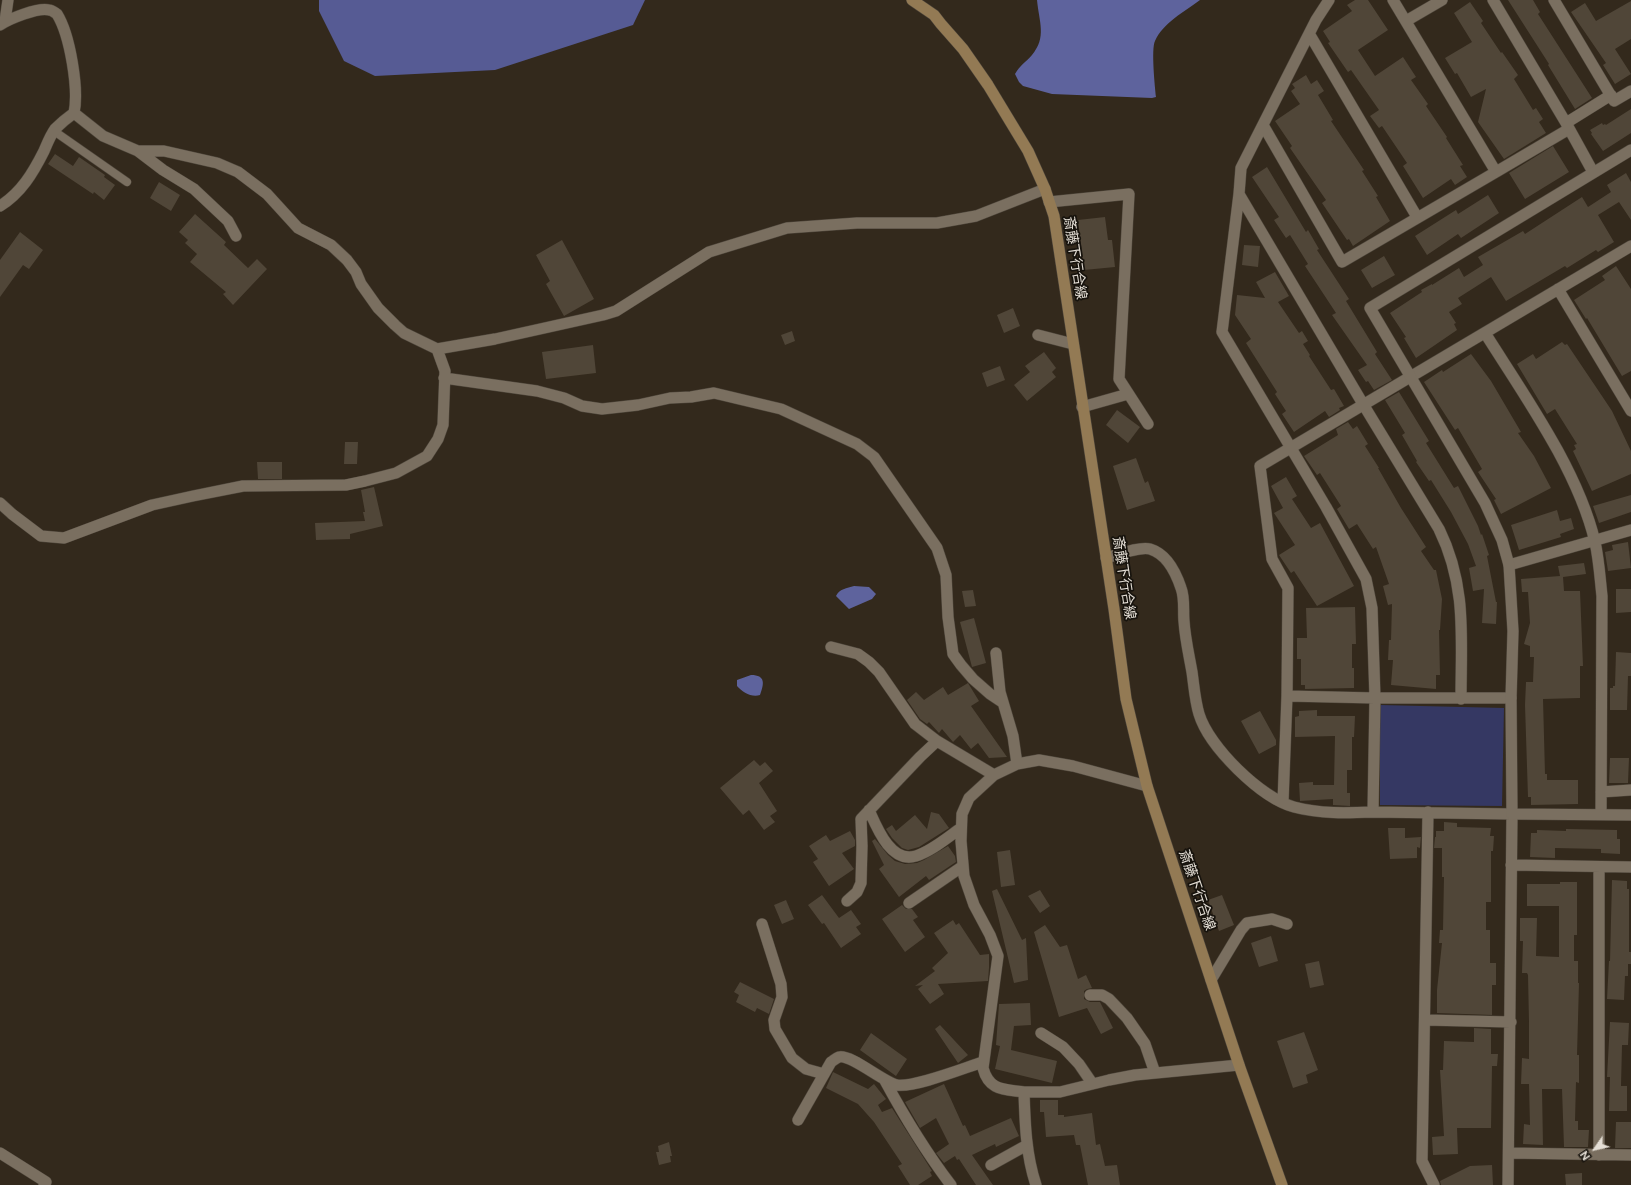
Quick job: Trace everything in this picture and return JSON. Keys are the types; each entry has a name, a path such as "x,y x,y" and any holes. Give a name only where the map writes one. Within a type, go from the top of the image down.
{"main road":[{"name":"斎藤下行合線","path":"912,0 934,15 963,50 988,85 1028,152 1045,189 1054,216 1126,699 1147,786 1239,1065 1282,1185"}],"street":[{"path":"0,206 10,200 22,188 54,131 64,120 74,113 76,101 71,59 63,28 57,14 47,9 3,23 8,0"},
{"path":"1329,0 1316,20 1310,35 1241,168 1240,194 1222,332 1291,447 1366,579 1372,608 1375,698 1373,812"},
{"path":"1393,0 1496,172"},
{"path":"1406,21 1442,0"},
{"path":"1493,0 1568,126 1593,172"},
{"path":"1554,0 1614,100 1631,91"},
{"path":"1310,35 1417,217"},
{"path":"1263,125 1342,262 1496,172 1568,126 1611,95"},
{"path":"74,113 103,136 138,151 163,170 194,189 228,221 236,236"},
{"path":"138,151 164,150 217,163 238,172 267,194 298,228 331,245 347,260 356,272 361,284 378,308 395,325 404,333 437,349 495,339 603,315 620,308 709,252 787,228 857,224 937,224 976,216 1045,189"},
{"path":"1508,1185 1511,1022 1513,632 1509,564 1502,540 1485,503 1370,308 1631,150"},
{"path":"1049,202 1129,194 1118,379 1148,424"},
{"path":"1240,194 1363,404 1439,529 1454,566 1461,601 1461,699"},
{"path":"1283,802 1287,696 1288,588 1272,559 1260,466 1631,246"},
{"path":"1558,288 1631,411"},
{"path":"1485,333 1543,424 1574,483 1594,541 1599,566 1602,596 1601,814"},
{"path":"1038,335 1072,344"},
{"path":"0,503 41,536 64,538 152,505 243,486 346,484 396,473 427,456 438,439 443,425 445,371 437,349"},
{"path":"444,378 537,390 564,398 582,406 602,409 638,405 670,398 691,397 714,393 780,409 857,444 874,457 937,548 946,575 948,617 953,654 960,665 973,678 990,694 1002,702"},
{"path":"1082,407 1128,394"},
{"path":"1509,564 1631,530"},
{"path":"1106,558 1140,549 1150,548 1163,556 1172,566 1182,589 1184,622 1193,681 1199,714 1208,734 1239,770 1262,790 1292,807 1308,810 1347,813 1428,812 1631,815"},
{"path":"831,647 858,654 869,662 879,672 915,724 937,741 994,775"},
{"path":"996,653 1000,692 1013,736 1017,764"},
{"path":"1287,696 1461,699 1512,698"},
{"path":"848,901 857,892 861,883 861,819 920,756 937,741"},
{"path":"1147,786 1073,766 1039,760 1017,764 994,775 969,798 962,814 961,828 964,876 974,905 990,935 998,956 983,1062 986,1077 991,1084 998,1088 1024,1092 1060,1092 1135,1075 1239,1065"},
{"path":"1601,792 1631,790"},
{"path":"869,810 880,835 892,850 904,856 915,857 926,852 961,828"},
{"path":"1428,812 1422,1161 1434,1185"},
{"path":"1511,865 1599,868 1631,867"},
{"path":"909,903 963,866"},
{"path":"1599,868 1599,1155"},
{"path":"1211,980 1241,930 1247,924 1272,919 1287,924"},
{"path":"762,924 781,984 782,997 774,1020 775,1029 792,1058 806,1069 824,1074"},
{"path":"1090,995 1102,995 1109,999 1127,1018 1145,1044 1155,1073"},
{"path":"1425,1020 1511,1022"},
{"path":"1041,1032 1063,1047 1079,1064 1092,1084"},
{"path":"798,1120 831,1062 839,1057 853,1060 884,1079 898,1085 908,1085 933,1079 983,1062"},
{"path":"884,1079 906,1120 929,1157 951,1185"},
{"path":"1024,1092 1030,1169 1036,1185"},
{"path":"992,1165 1027,1145"},
{"path":"0,1153 48,1184"},
{"path":"1509,1153 1631,1156"}],"lane":[{"path":"54,131 127,182"}],"shaded area":[{"path":"319,0 645,0 633,25 495,70 375,76 344,61 319,11"},
{"path":"1037,0 1200,0 1169,23 1155,41 1153,60 1156,97 1152,98 1052,94 1023,86 1015,74 1032,55 1039,42 1041,29"},
{"path":"854,586 869,587 876,594 872,599 849,609 836,596 841,590"},
{"path":"751,675 756,675 763,681 760,695 754,696 747,694 737,686 737,680"},
{"path":"1380,705 1504,708 1502,806 1380,805"}],"building":[{"path":"1355,0 1368,0 1388,30 1358,50 1375,76 1403,57 1416,77 1411,80 1428,104 1426,106 1447,137 1446,138 1463,165 1460,166 1467,177 1455,185 1451,179 1423,198 1403,166 1407,163 1382,126 1379,128 1370,116 1379,110 1351,70 1348,72 1328,43 1330,42 1323,31 1352,11 1347,5"},
{"path":"1508,0 1533,0 1540,12 1538,14 1592,98 1575,109 1548,65 1549,64"},
{"path":"1631,1 1631,39 1615,49 1631,74 1615,84 1603,65 1606,63 1571,12 1585,3 1596,21"},
{"path":"1470,2 1483,21 1481,23 1518,75 1514,79 1533,110 1536,108 1543,119 1539,122 1546,133 1504,159 1478,122 1486,89 1471,97 1457,73 1455,74 1445,58 1472,42 1454,13"},
{"path":"1306,75 1311,84 1317,80 1324,91 1318,95 1333,120 1331,121 1364,170 1362,171 1378,196 1376,197 1390,221 1353,246 1349,239 1347,240 1322,203 1326,200 1290,148 1292,146 1275,121 1300,104 1291,91 1295,88 1292,84"},
{"path":"1631,109 1631,133 1603,151 1591,134 1592,133 1590,130 1602,123 1603,125 1606,125"},
{"path":"1553,146 1569,172 1525,199 1509,173"},
{"path":"55,154 73,166 79,157 105,175 104,177 115,185 104,200 94,192 93,194 48,164"},
{"path":"1267,167 1306,232 1308,230 1319,249 1317,250 1349,299 1346,301 1377,352 1375,354 1392,380 1374,390 1368,381 1366,382 1358,370 1367,365 1332,315 1336,313 1305,266 1308,264 1290,235 1286,238 1274,220 1279,217 1252,177"},
{"path":"1626,173 1631,182 1631,220 1619,202 1598,215 1614,242 1598,252 1596,250 1567,268 1565,266 1506,301 1491,277 1458,298 1462,304 1449,312 1456,323 1454,324 1457,330 1416,358 1404,338 1406,337 1390,313 1422,292 1421,290 1459,268 1464,277 1483,265 1478,257 1523,231 1525,234 1582,197 1588,207 1611,192 1607,185"},
{"path":"159,182 180,195 171,211 150,198"},
{"path":"1488,195 1499,213 1461,238 1458,234 1427,255 1415,236 1456,210 1458,214"},
{"path":"195,214 226,242 224,245 248,268 257,259 267,269 233,305 223,294 226,292 190,262 197,254 185,243 188,240 179,232"},
{"path":"1105,217 1108,240 1112,240 1115,267 1084,270 1078,220"},
{"path":"20,232 43,250 29,269 23,265 0,297 0,260"},
{"path":"562,240 594,299 564,316 546,284 550,281 536,255"},
{"path":"1244,245 1260,246 1258,267 1242,265"},
{"path":"1384,256 1395,275 1372,288 1361,270"},
{"path":"1616,266 1631,289 1631,371 1622,376 1587,318 1586,319 1574,300 1605,280 1602,276"},
{"path":"1275,272 1289,296 1278,302 1299,333 1302,331 1308,341 1303,344 1310,355 1309,356 1331,390 1334,389 1344,406 1339,408 1340,410 1329,417 1325,411 1294,432 1282,414 1286,411 1275,394 1277,392 1246,343 1251,339 1235,315 1237,295 1265,298 1256,282"},
{"path":"1013,308 1020,326 1004,333 997,315"},
{"path":"792,331 795,341 785,345 781,335"},
{"path":"1562,342 1565,345 1567,344 1612,411 1631,451 1631,474 1592,491 1573,451 1576,449 1574,445 1577,444 1555,409 1547,414 1517,364 1533,354 1536,359"},
{"path":"593,345 596,373 546,379 542,352"},
{"path":"1044,352 1056,368 1052,372 1056,377 1027,401 1014,385 1030,372 1025,366"},
{"path":"1471,354 1491,381 1521,432 1518,433 1534,456 1551,488 1501,514 1494,500 1496,499 1478,472 1482,469 1458,428 1455,430 1424,382"},
{"path":"1000,366 1005,380 987,387 982,373"},
{"path":"1399,392 1429,441 1426,443 1454,488 1458,486 1481,535 1482,534 1489,555 1487,556 1497,602 1496,624 1482,623 1484,589 1473,591 1469,568 1476,566 1468,544 1451,512 1431,480 1429,481 1416,462 1417,461 1402,435 1405,433 1385,400"},
{"path":"1117,410 1140,427 1128,443 1106,425"},
{"path":"1348,422 1353,429 1357,426 1368,444 1365,446 1401,508 1426,547 1421,551 1434,570 1436,570 1442,599 1439,630 1440,675 1436,675 1436,689 1391,685 1393,660 1388,660 1389,640 1391,640 1392,604 1388,605 1383,586 1389,584 1376,547 1373,549 1357,524 1349,529 1337,509 1341,506 1320,473 1317,475 1304,456 1338,435 1336,429"},
{"path":"345,442 358,442 357,464 344,464"},
{"path":"1136,458 1145,483 1148,481 1155,501 1127,510 1113,466"},
{"path":"257,462 282,462 282,479 258,479"},
{"path":"1286,477 1297,496 1292,499 1311,528 1320,523 1354,586 1317,606 1294,571 1291,573 1279,555 1295,545 1274,513 1283,508 1271,486"},
{"path":"374,487 383,526 350,534 350,539 316,540 315,523 365,521 361,490"},
{"path":"1631,495 1631,512 1599,523 1593,506"},
{"path":"1557,510 1560,521 1571,518 1574,529 1560,534 1561,537 1519,550 1511,525"},
{"path":"1628,542 1631,568 1608,571 1605,552 1613,550 1612,545"},
{"path":"1584,563 1586,574 1563,577 1564,591 1580,591 1583,666 1580,666 1580,698 1543,699 1545,774 1547,774 1547,780 1578,780 1578,804 1531,805 1531,797 1528,797 1525,705 1526,682 1533,682 1534,657 1530,657 1530,646 1524,644 1530,623 1528,592 1522,592 1521,579 1560,576 1558,566"},
{"path":"1616,589 1631,589 1631,612 1616,613"},
{"path":"973,590 976,606 965,607 962,591"},
{"path":"1355,607 1356,644 1352,644 1354,688 1305,689 1305,685 1301,685 1301,659 1297,659 1297,638 1307,638 1306,608"},
{"path":"974,618 986,663 972,667 960,622"},
{"path":"1616,652 1631,653 1631,676 1628,676 1627,710 1610,710 1610,688 1615,686"},
{"path":"968,683 979,701 971,706 1007,757 989,758 978,743 971,749 960,735 953,742 942,729 939,733 929,722 927,724 920,719 907,700 916,692 924,700 943,687 948,695"},
{"path":"1317,710 1317,716 1355,716 1354,737 1352,737 1352,770 1347,770 1347,793 1350,793 1350,806 1333,805 1333,799 1300,801 1299,783 1313,782 1313,785 1334,785 1335,736 1295,737 1295,717 1299,716 1299,711"},
{"path":"1260,711 1276,740 1276,745 1259,754 1241,721"},
{"path":"1610,758 1629,758 1628,783 1609,783"},
{"path":"754,760 760,766 765,762 773,771 759,783 777,811 770,816 775,822 764,830 749,810 743,815 720,788"},
{"path":"931,812 939,814 949,828 919,847 908,850 902,848 892,838 886,829 892,825 896,831 915,815 927,829"},
{"path":"1444,822 1457,823 1457,827 1491,828 1490,836 1494,836 1493,851 1491,851 1491,902 1486,902 1486,930 1490,930 1490,963 1496,963 1496,985 1492,985 1492,1015 1437,1013 1437,990 1442,943 1439,943 1440,930 1443,930 1444,877 1442,877 1442,848 1434,848 1436,831 1444,831"},
{"path":"1388,828 1405,828 1405,838 1421,837 1420,848 1417,847 1417,858 1390,859"},
{"path":"1566,829 1617,830 1617,839 1620,839 1620,854 1601,853 1601,849 1555,848 1555,858 1530,857 1531,833 1537,833 1537,830 1566,831"},
{"path":"850,831 855,840 855,846 842,853 854,869 829,886 813,862 818,859 809,846 826,835 830,841"},
{"path":"875,839 895,861 905,864 917,863 948,846 955,856 956,862 929,880 926,876 899,897 879,869 884,865 872,841"},
{"path":"1010,850 1015,885 1001,887 997,852"},
{"path":"1612,880 1627,881 1627,889 1629,889 1629,952 1631,952 1631,964 1628,964 1628,976 1625,976 1624,1000 1607,999 1610,961"},
{"path":"1560,882 1577,882 1577,935 1574,935 1574,961 1578,961 1579,983 1577,1055 1579,1055 1579,1083 1576,1082 1575,1121 1578,1121 1578,1130 1589,1130 1588,1147 1564,1147 1562,1089 1542,1089 1543,1145 1523,1144 1524,1124 1530,1125 1529,1084 1521,1084 1522,1058 1529,1059 1529,1022 1528,975 1527,973 1522,973 1523,941 1520,941 1520,918 1537,918 1536,956 1559,957 1559,906 1527,906 1527,884 1560,884"},
{"path":"997,889 1022,940 1026,938 1028,980 1014,983 992,891"},
{"path":"1040,890 1050,906 1040,913 1028,896"},
{"path":"822,895 839,918 851,910 861,924 856,927 861,934 841,948 824,923 822,924 808,905"},
{"path":"1222,895 1234,925 1219,931 1208,900"},
{"path":"786,900 794,919 782,924 774,905"},
{"path":"902,905 906,909 912,909 918,917 913,920 925,937 905,952 882,919"},
{"path":"953,920 956,925 959,923 980,955 989,954 988,981 938,984 944,994 930,1004 918,989 923,985 915,986 935,971 932,968 948,953 934,933"},
{"path":"1045,925 1060,947 1067,945 1078,979 1086,975 1092,988 1084,991 1084,999 1090,1002 1100,1002 1113,1028 1101,1034 1087,1008 1059,1017 1034,932"},
{"path":"1271,936 1278,961 1259,967 1251,943"},
{"path":"1319,961 1324,985 1310,988 1305,964"},
{"path":"740,982 774,999 769,1014 757,1008 755,1012 736,1002 739,995 734,992"},
{"path":"1030,1003 1031,1025 1014,1026 1011,1050 1057,1061 1052,1083 995,1069 1000,1046 996,1045 999,1004"},
{"path":"1610,1022 1629,1023 1628,1045 1622,1045 1621,1086 1627,1086 1627,1111 1609,1111 1610,1077 1607,1077"},
{"path":"940,1025 968,1055 958,1063 935,1029"},
{"path":"1474,1028 1491,1029 1491,1054 1498,1054 1497,1066 1492,1066 1491,1128 1457,1128 1458,1154 1433,1155 1432,1137 1444,1136 1440,1070 1443,1070 1444,1041 1474,1042"},
{"path":"1304,1032 1318,1070 1306,1075 1308,1083 1293,1088 1277,1041"},
{"path":"871,1033 907,1059 896,1076 860,1050"},
{"path":"833,1072 868,1089 874,1084 886,1099 878,1105 882,1112 892,1108 932,1171 930,1172 932,1176 918,1185 910,1185 898,1166 902,1164 874,1122 858,1104 826,1088"},
{"path":"944,1084 963,1126 965,1125 970,1136 1011,1118 1019,1136 996,1147 995,1144 972,1155 993,1185 976,1185 959,1159 957,1160 955,1156 944,1163 936,1153 949,1144 936,1118 920,1128 905,1102"},
{"path":"1040,1100 1058,1100 1058,1115 1064,1115 1064,1117 1092,1113 1096,1145 1100,1144 1105,1166 1117,1165 1120,1185 1088,1185 1080,1145 1076,1145 1074,1135 1046,1137 1044,1112 1040,1112"},
{"path":"1616,1122 1631,1122 1631,1148 1615,1148"},
{"path":"669,1142 672,1156 670,1156 671,1162 659,1165 656,1152 659,1152 658,1146"},
{"path":"1492,1165 1493,1185 1441,1185 1440,1181 1470,1166"},
{"path":"1582,1173 1582,1185 1566,1185 1565,1174"}]}
